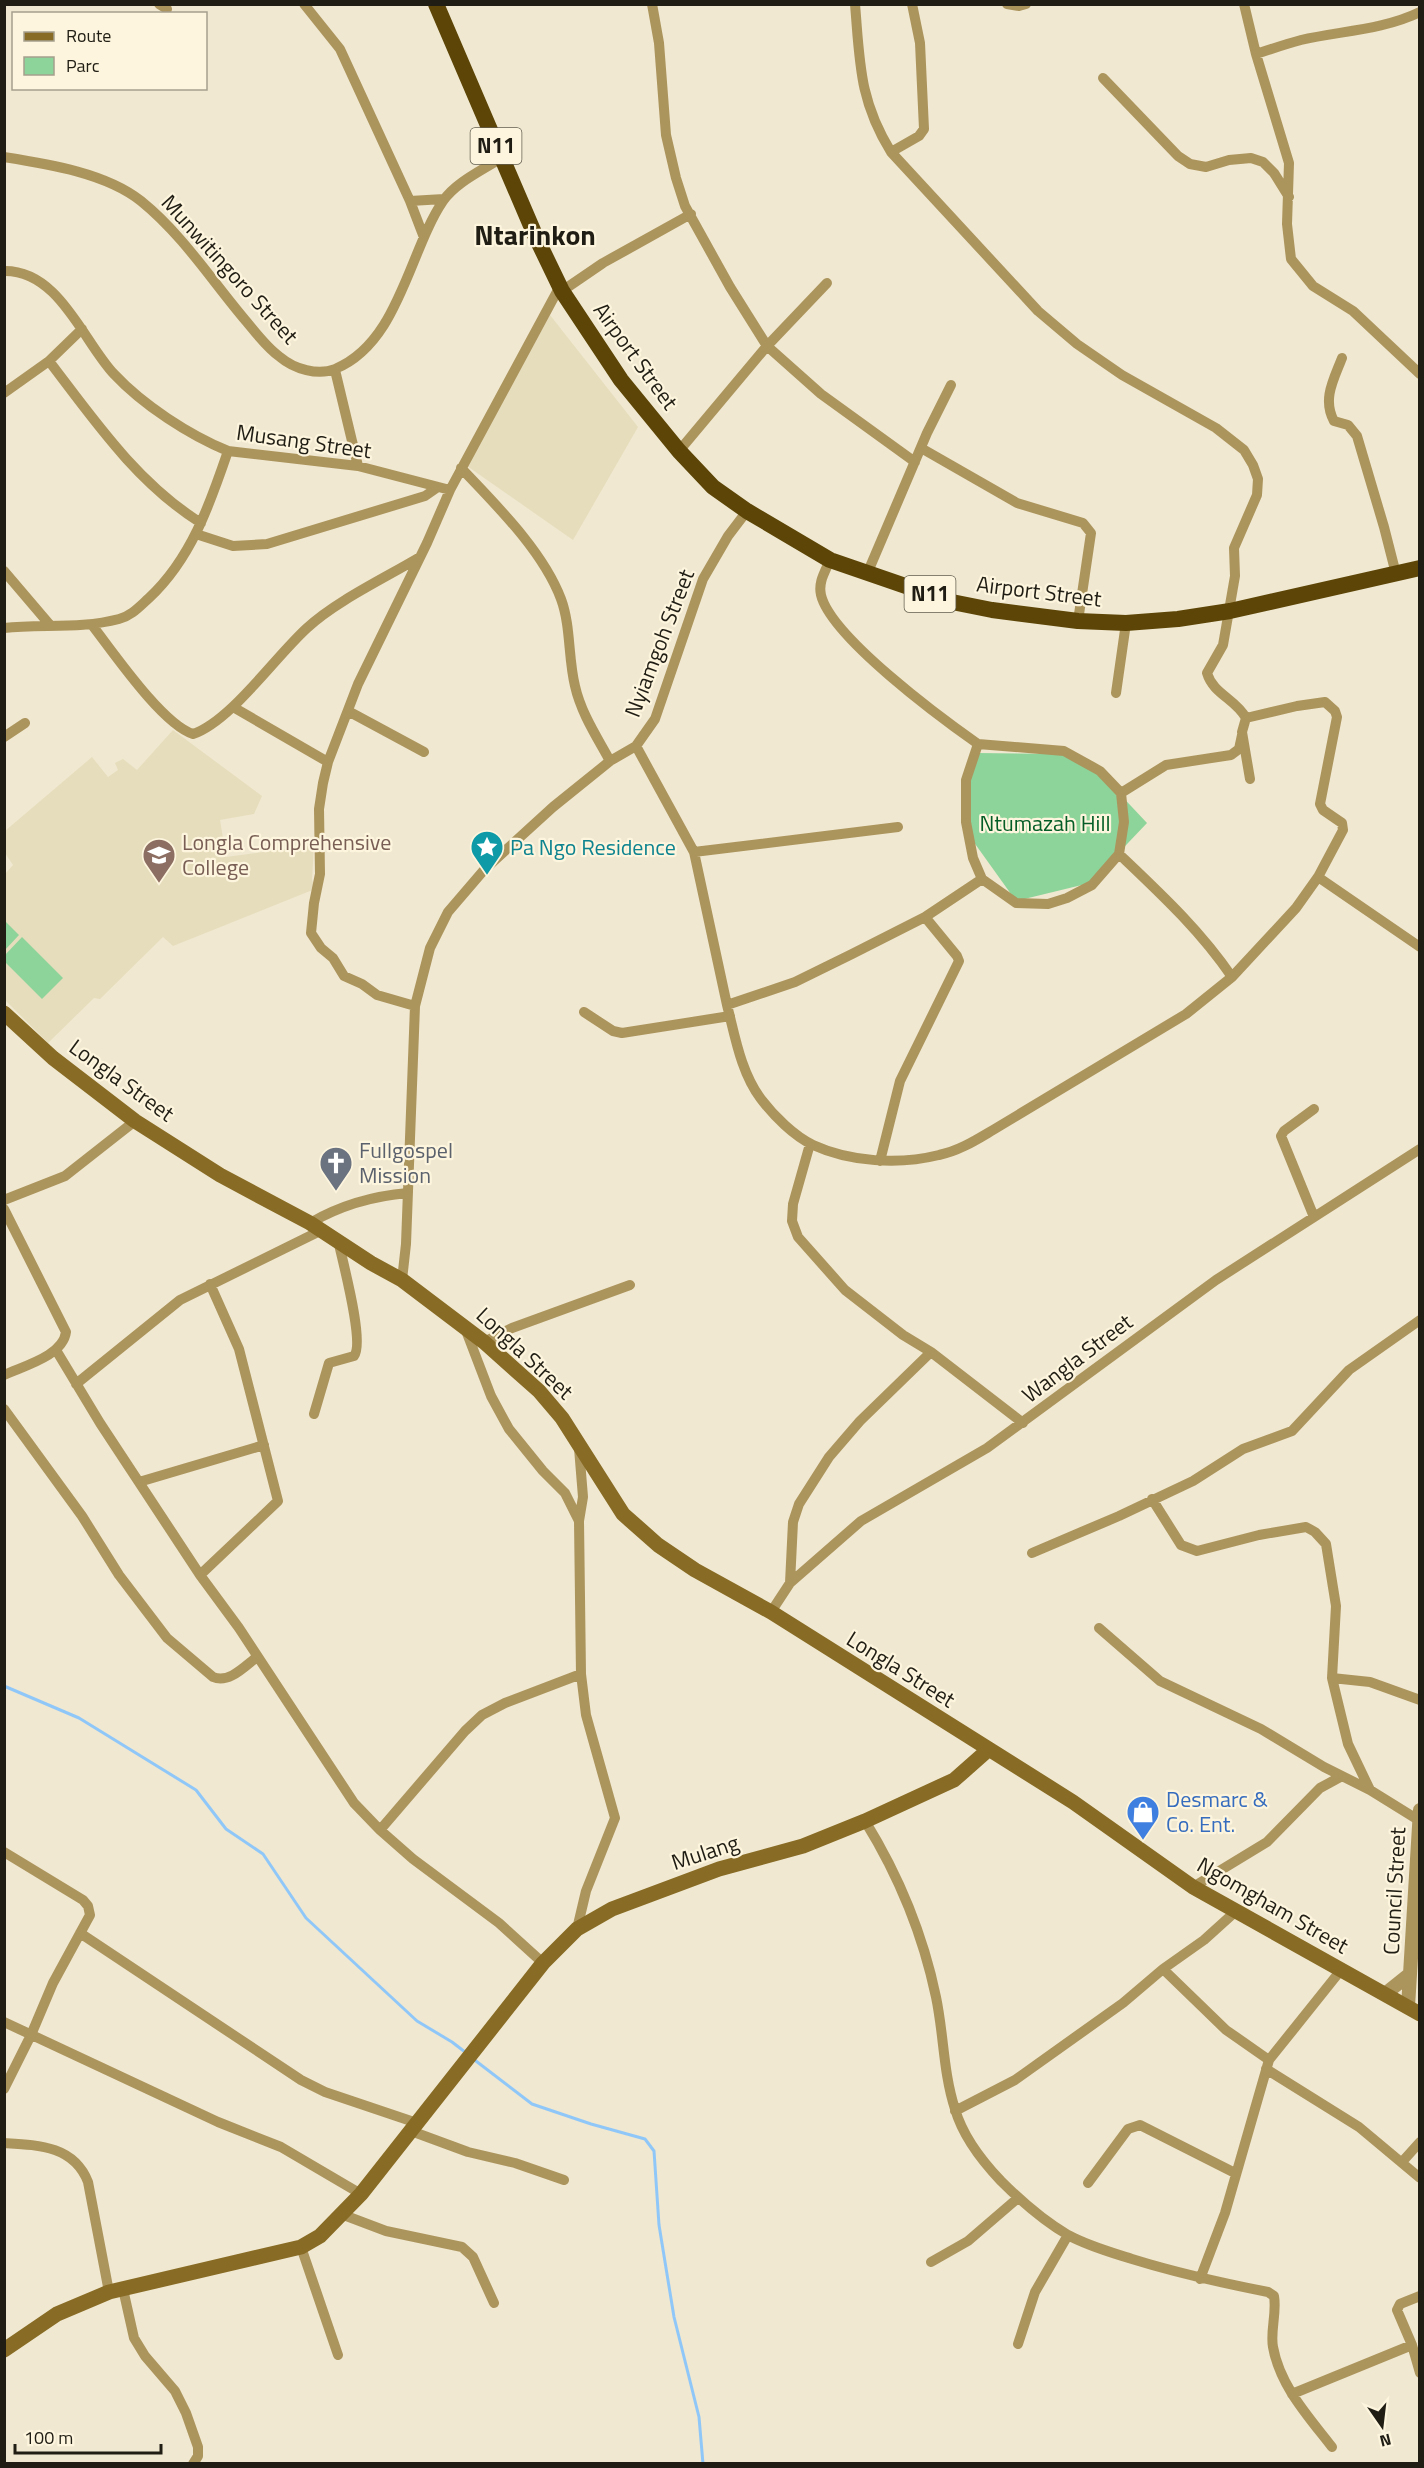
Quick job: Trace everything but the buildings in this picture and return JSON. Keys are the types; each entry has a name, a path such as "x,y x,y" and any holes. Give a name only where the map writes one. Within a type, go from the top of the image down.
{"highway":[{"name":"N11","path":"436,4 501,158 561,288"},
{"name":"Airport Street","path":"561,288 621,380 679,451 713,487 747,511 830,560 952,602 992,610 1078,621 1126,623 1178,619 1230,611 1419,568"}],"main road":[{"name":"Longla Street","path":"4,1013 53,1058 135,1121 220,1175 338,1239 371,1263 402,1280 465,1327 539,1391 562,1418 626,1518 658,1545 696,1570 771,1612 988,1750"},
{"name":"Mulang","path":"301,2247 320,2236 361,2194 543,1963 577,1929 612,1909 719,1869 803,1846 865,1821 954,1780 988,1750"},
{"name":"Ngomgham Street","path":"988,1750 1073,1802 1194,1887 1235,1912 1414,2010"},
{"path":"4,2350 57,2314 116,2290 301,2247"}],"street":[{"path":"304,4 340,49 410,201 423,235"},
{"path":"652,4 659,43 666,135 676,178 685,206 730,286 767,346 821,394 915,462"},
{"path":"855,4 863,89 880,134 891,153 1038,311 1077,344 1122,375 1216,428 1244,450 1258,479 1257,495 1234,548 1235,576 1223,645 1207,674 1214,687 1240,707 1246,718 1239,749 1231,755 1166,765 1121,794"},
{"path":"891,153 919,136 924,129 920,43 912,4"},
{"path":"1007,4 1019,6 1026,4"},
{"path":"1244,4 1256,54 1289,163 1290,198 1287,224 1291,259 1312,285 1353,311 1419,374"},
{"path":"1256,54 1300,40 1407,19 1419,12"},
{"path":"1102,78 1178,156 1190,164 1206,167 1229,160 1251,158 1263,162 1274,172 1290,198"},
{"name":"Munwitingoro Street","path":"4,157 56,166 124,190 141,201 177,236 280,358 300,368 315,372 335,370"},
{"path":"358,466 335,370 362,352 382,327 404,290 423,235 444,199 463,183 501,158"},
{"path":"410,201 444,199"},
{"path":"415,1006 377,995 362,984 344,976 333,958 321,948 311,933 320,874 319,809 328,762 358,684 450,490 561,288 691,214"},
{"name":"Musang Street","path":"4,271 28,276 46,285 82,329 113,373 164,415 210,443 228,451 358,466 450,490"},
{"path":"679,451 767,346 827,283"},
{"path":"4,393 49,361 82,329"},
{"path":"1342,358 1328,395 1329,411 1334,421 1348,425 1357,436 1396,574"},
{"path":"49,361 127,461 182,511 201,523"},
{"path":"867,574 921,448 951,385"},
{"path":"921,448 1017,503 1083,523 1088,527 1090,533 1078,621"},
{"path":"4,628 50,624 92,625 122,618 135,612 167,581 196,534 228,451"},
{"path":"461,468 501,510 553,580 563,602 574,686 583,711 610,761"},
{"path":"196,534 233,546 267,544 425,496 438,486"},
{"name":"Nyiamgoh Street","path":"402,1280 408,1193 415,1006 430,948 448,912 465,889 553,807 610,761 636,746 655,719 703,579 747,511"},
{"path":"92,625 133,678 171,720 185,731 196,733 233,707 273,662 319,618 420,557"},
{"path":"830,560 820,582 826,609 853,641 927,708 978,744 1064,751 1100,771 1121,794 1124,822 1119,854 1092,885 1067,898 1048,904 1016,903 982,879 973,858 966,822 966,780 978,744"},
{"path":"4,571 50,624"},
{"path":"1116,693 1126,623"},
{"path":"636,746 694,852 727,1005 748,1078 760,1099 782,1122 810,1144 839,1155 880,1161 940,1155 966,1145 1060,1092 1186,1014 1232,977 1279,928 1318,877 1343,830 1341,823 1323,810 1320,804 1337,717 1335,711 1325,702 1297,705 1246,718"},
{"path":"233,707 328,762"},
{"path":"348,711 424,752"},
{"path":"4,737 25,723"},
{"path":"1242,732 1250,778"},
{"path":"694,852 898,827"},
{"path":"1119,854 1190,923 1212,948 1232,977"},
{"path":"1318,877 1419,947"},
{"path":"727,1005 795,982 925,917 982,879"},
{"path":"880,1161 900,1081 959,961 925,917"},
{"path":"584,1012 613,1031 622,1033 730,1016"},
{"path":"1314,1109 1284,1131 1281,1136 1314,1217"},
{"path":"4,1200 64,1176 135,1121"},
{"path":"810,1144 793,1204 792,1221 798,1237 845,1290 903,1335 931,1352 1023,1423"},
{"name":"Wangla Street","path":"771,1612 790,1583 861,1521 987,1448 1216,1280 1419,1149"},
{"path":"76,1384 180,1300 316,1226 342,1206 359,1200 408,1193"},
{"path":"4,1209 66,1332 65,1338 56,1350 4,1375"},
{"path":"314,1414 328,1363 354,1356 358,1348 352,1301 338,1239"},
{"path":"200,1575 278,1501 239,1348 210,1284"},
{"path":"483,1342 531,1321 630,1285"},
{"path":"1032,1553 1193,1481 1243,1449 1292,1431 1349,1370 1419,1320"},
{"path":"465,1327 487,1388 509,1429 543,1471 565,1493 579,1521"},
{"path":"56,1350 200,1575 258,1657 354,1803 413,1859 499,1923 543,1963"},
{"path":"790,1583 792,1522 799,1504 829,1457 861,1421 931,1352"},
{"path":"4,1409 82,1516 118,1575 167,1638 213,1677 220,1680 227,1679 258,1657"},
{"path":"577,1929 586,1891 615,1818 586,1715 581,1674 579,1521 582,1497 579,1444"},
{"path":"139,1482 264,1445"},
{"path":"1152,1499 1181,1545 1197,1551 1259,1535 1306,1527 1315,1532 1326,1544 1336,1605 1332,1678 1348,1744 1370,1790"},
{"path":"1098,1628 1160,1681 1261,1729 1324,1767 1419,1817"},
{"path":"380,1830 465,1731 482,1715 505,1703 581,1674"},
{"path":"1332,1678 1370,1682 1419,1700"},
{"path":"1320,1788 1324,1767"},
{"path":"1194,1887 1267,1842 1320,1788 1341,1776"},
{"name":"Council Street","path":"1414,2010 1410,1974 1419,1817"},
{"path":"865,1821 883,1850 912,1914 936,1998 943,2062 955,2110 967,2139 993,2172 1018,2198 1068,2235 1099,2249 1200,2279 1268,2292 1274,2296 1272,2346 1282,2377 1292,2394 1332,2446"},
{"path":"4,1852 82,1900 88,1906 90,1915 52,1983 31,2035 4,2089"},
{"path":"955,2110 1015,2080 1123,2002 1204,1940 1235,1912"},
{"path":"80,1933 301,2080 468,2152 515,2163 564,2180"},
{"path":"1163,1970 1226,2030 1267,2065 1359,2127 1419,2178"},
{"path":"1200,2279 1225,2213 1267,2065 1341,1970"},
{"path":"1385,1994 1410,1974"},
{"path":"4,2022 218,2122 281,2147 361,2194"},
{"path":"1088,2183 1128,2129 1140,2125 1235,2173"},
{"path":"1402,2162 1419,2142"},
{"path":"4,2144 32,2145 58,2152 82,2167 116,2290 134,2338 145,2356 176,2391 186,2413 198,2446 198,2456 193,2463"},
{"path":"931,2262 968,2241 1018,2198"},
{"path":"341,2214 386,2231 462,2247 473,2257 494,2303"},
{"path":"1018,2344 1035,2292 1068,2235"},
{"path":"301,2247 338,2355"},
{"path":"1419,2296 1397,2306 1413,2345 1419,2373"},
{"path":"1292,2394 1413,2345"}],"shaded area":[{"path":"550,315 638,427 573,540 467,466"},
{"name":"Longla Comprehensive College","path":"173,730 262,796 254,814 220,820 226,857 314,845 312,880 315,889 173,946 163,937 100,999 94,998 48,1043 5,1000 5,874 13,865 5,853 5,831 92,757 108,777 118,770 115,763 123,759 137,770"}],"green space":[{"name":"Ntumazah Hill","path":"976,753 1066,754 1100,773 1147,823 1090,883 1016,901 968,834 968,780"},
{"path":"5,921 19,935 5,950"},
{"path":"22,937 63,978 42,999 5,962 5,955"}],"waterway":[{"path":"4,1686 79,1718 196,1790 226,1829 263,1854 306,1918 417,2021 465,2052"},
{"path":"472,2058 532,2104 645,2139 654,2151 659,2225 674,2317 699,2417 703,2464"}],"place":[{"name":"Pa Ngo Residence","path":"487,876"},
{"name":"Longla Comprehensive College","path":"159,884"},
{"name":"Fullgospel Mission","path":"336,1192"},
{"name":"Desmarc & Co. Ent.","path":"1143,1841"}],"district":[{"name":"Ntarinkon","path":"535,235"}]}
